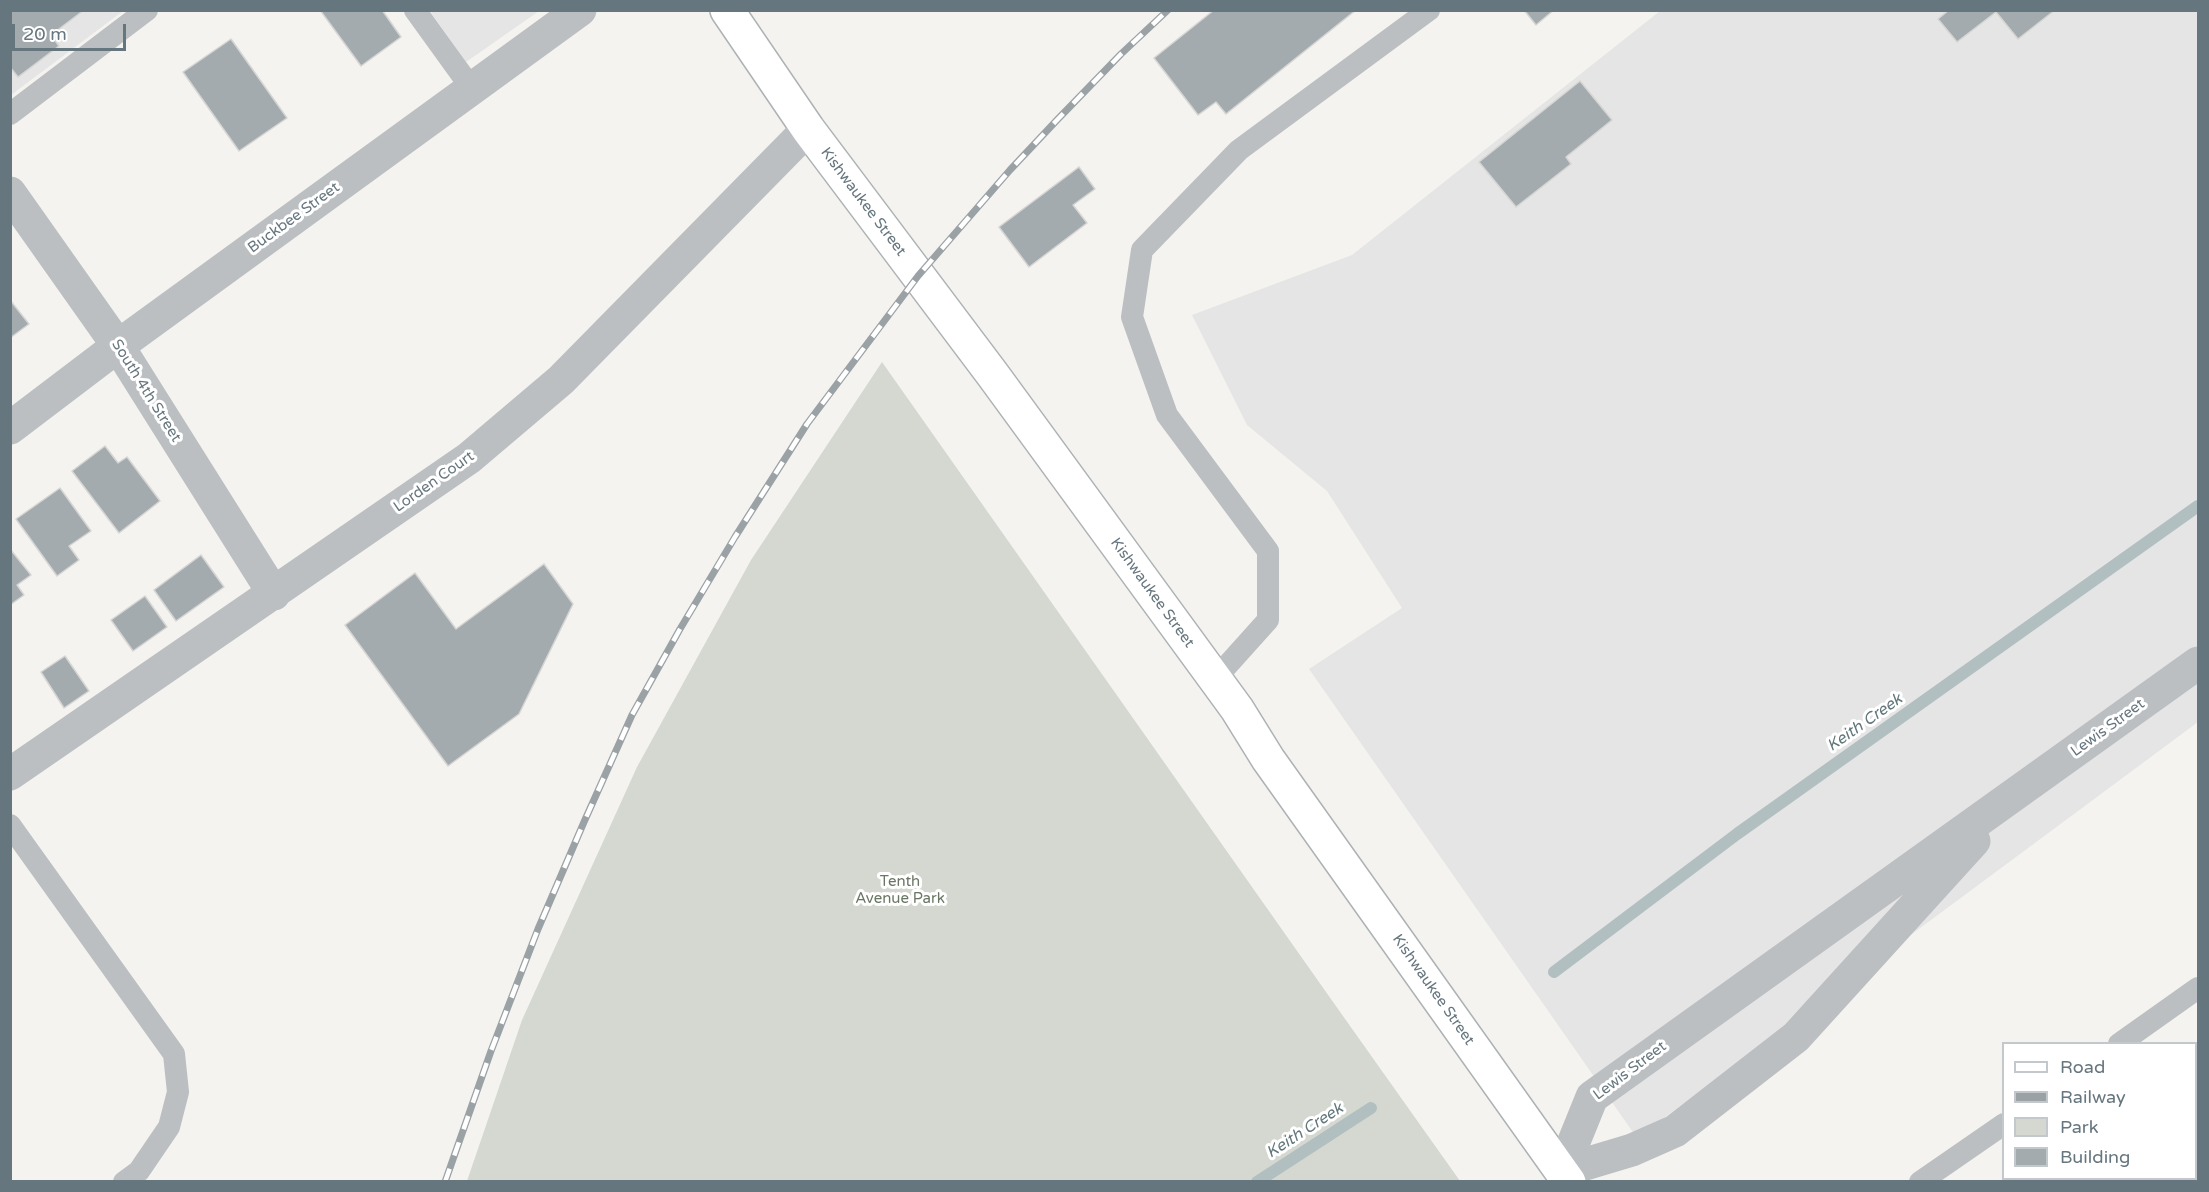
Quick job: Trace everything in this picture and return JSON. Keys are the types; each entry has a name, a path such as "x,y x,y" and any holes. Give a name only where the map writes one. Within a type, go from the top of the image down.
{"main road":[{"name":"Kishwaukee Street","path":"726,10 808,129 993,375 1215,679 1268,759 1565,1176"}],"street":[{"name":"Buckbee Street","path":"10,428 118,346 580,10"},
{"name":"Lorden Court","path":"10,774 469,458 561,380 808,129"},
{"name":"South 4th Street","path":"10,193 118,346 274,594"},
{"name":"Lewis Street","path":"1565,1176 1592,1097 2199,663"},
{"name":"Lewis Street","path":"1565,1176 1674,1131 1796,1037 2017,793"}],"lane":[{"path":"10,114 147,10"},
{"path":"415,10 472,89"},
{"path":"1215,679 1268,620 1268,551 1167,415 1131,318 1142,250 1239,150 1429,10"},
{"path":"10,825 174,1054 178,1092 169,1127 139,1171 124,1182"},
{"path":"2122,1042 2199,988"},
{"path":"1920,1182 2002,1125"}],"shaded area":[{"path":"11,11 123,11 11,95"},
{"path":"430,11 539,11 466,62"},
{"path":"1660,11 2198,11 2198,722 1637,1138 1309,669 1402,608 1327,491 1247,425 1192,315 1352,255"}],"green space":[{"name":"Tenth Avenue Park","path":"882,362 1460,1181 467,1181 522,1020 637,767 751,560"}],"building":[{"path":"10,10 84,10 51,35 59,46 18,77 10,67"},
{"path":"320,10 382,10 401,37 361,66"},
{"path":"1214,10 1356,10 1226,114 1216,102 1198,115 1154,58"},
{"path":"1524,10 1554,10 1536,25"},
{"path":"1949,10 2055,10 2018,39 1996,12 1957,42 1938,19"},
{"path":"231,39 287,118 239,151 183,72"},
{"path":"1580,81 1612,120 1566,157 1571,164 1516,207 1479,162"},
{"path":"1079,167 1095,189 1073,205 1087,223 1029,267 999,227"},
{"path":"10,300 29,324 10,338"},
{"path":"105,446 118,463 127,457 160,501 119,533 72,471"},
{"path":"60,488 91,531 69,546 79,560 57,576 16,519"},
{"path":"10,549 31,575 17,585 24,595 10,605"},
{"path":"201,555 224,587 176,621 154,590"},
{"path":"544,564 573,604 519,714 448,766 345,625 415,573 456,629"},
{"path":"145,596 167,627 133,651 111,620"},
{"path":"65,656 89,691 64,708 41,672"}],"waterway":[{"name":"Keith Creek","path":"1554,972 1737,834 2198,506"},
{"name":"Keith Creek","path":"1257,1182 1371,1108"}],"railway":[{"path":"445,1182 491,1051 538,929 632,715 735,537 807,424 918,276 1010,170 1121,54 1168,10"}]}
